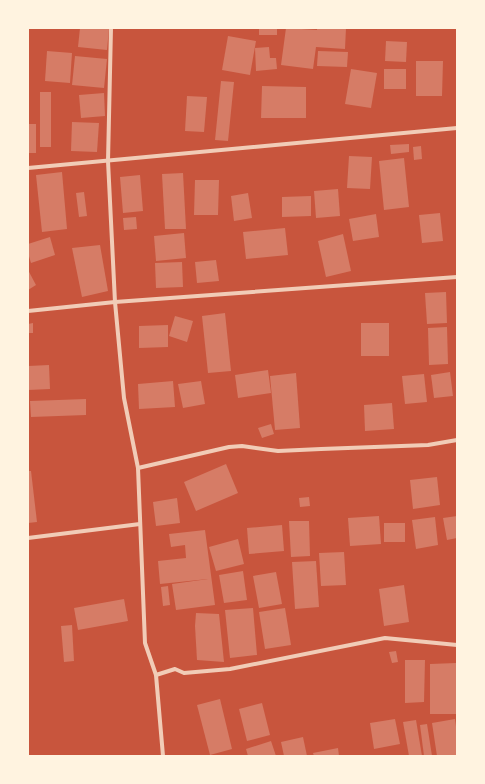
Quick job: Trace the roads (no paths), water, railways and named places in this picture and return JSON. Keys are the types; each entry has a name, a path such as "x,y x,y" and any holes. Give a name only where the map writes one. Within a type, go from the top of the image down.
{"street":[{"path":"111,28 108,161 116,302 124,398 138,468 145,643 156,675 163,756"},
{"path":"28,168 457,128"},
{"path":"28,311 116,302 457,277"},
{"path":"138,468 229,446 278,450 428,445 457,440"},
{"path":"28,538 140,524"},
{"path":"156,675 175,670 184,673 230,669 385,638 457,645"}]}
